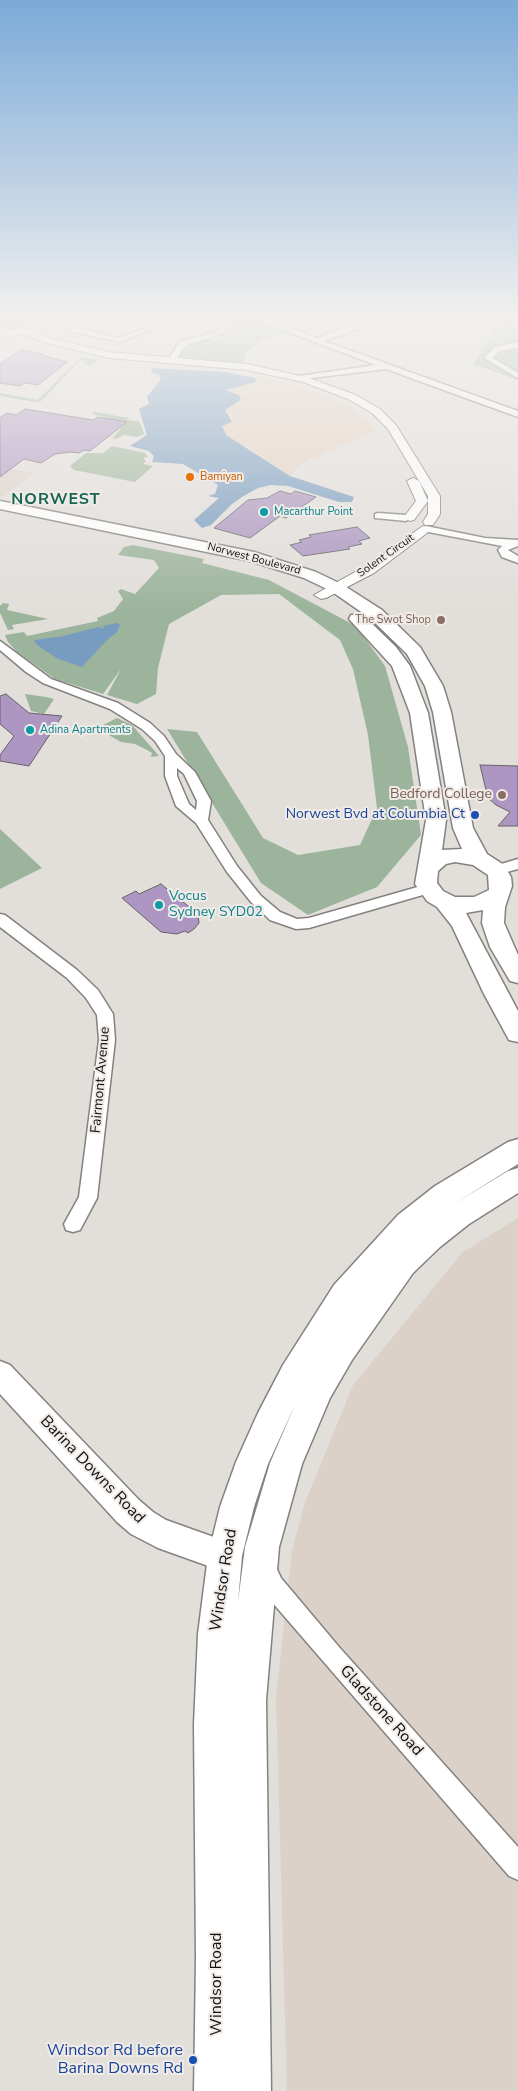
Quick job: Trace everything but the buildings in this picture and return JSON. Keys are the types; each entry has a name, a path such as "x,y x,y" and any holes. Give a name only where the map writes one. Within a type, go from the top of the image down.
{"main road":[{"name":"Norwest Boulevard","path":"0,505 225,550 296,569 325,589 390,626 414,651 426,668 434,686 442,712 466,837 488,864"},
{"name":"Norwest Boulevard","path":"0,516 236,563 325,589 380,640 401,666 412,690 419,713 436,820 430,864"},
{"path":"518,975 502,947 493,923 494,907 501,886 500,877 488,864 455,855 439,858 430,864 424,877 462,923 496,994 518,1033"},
{"path":"437,895 455,905 474,905 486,902 498,894"},
{"path":"473,1177 518,1138"},
{"name":"Windsor Road","path":"216,2091 217,1959 213,1724 216,1634 225,1556 237,1507 252,1462 294,1375 345,1294 408,1224 445,1194 518,1150"},
{"path":"225,1556 241,1547 286,1463 319,1388 341,1350 370,1307 403,1264 430,1238 460,1215 518,1179"},
{"name":"Barina Downs Road","path":"0,1374 128,1511 142,1523 158,1533 225,1556"},
{"path":"249,2091 246,1794 248,1700 253,1621 262,1546 286,1463"}],"street":[{"name":"Solent Circuit","path":"325,589 373,557 394,538 405,522 422,504 419,491 379,423 372,418"},
{"name":"Solent Circuit","path":"325,589 377,565 427,526 434,514 434,496 384,418"},
{"path":"405,522 414,531 427,526 485,541 515,544"},
{"path":"485,541 504,552 510,558 518,560"},
{"path":"504,552 505,547 515,544"},
{"path":"0,644 30,670 47,681 95,697 130,714 160,739 171,756 189,772 204,801 201,820"},
{"path":"171,756 170,776 183,806 201,820 220,853 256,899 275,916 296,924 324,920 437,895"},
{"path":"488,864 518,864"},
{"name":"Fairmont Avenue","path":"0,919 72,974 92,994 105,1014 107,1040 88,1198 73,1224"},
{"name":"Gladstone Road","path":"262,1546 266,1572 273,1586 518,1867"}],"shaded area":[{"path":"229,418 364,418 376,431 301,463 290,476 248,447 232,441 226,435 222,426 232,422"},
{"path":"0,467 34,473 3,497 0,496"},
{"path":"518,1218 518,2091 287,2091 276,1698 292,1551 304,1505 353,1385 463,1252"}],"green space":[{"path":"107,418 127,418 129,418 127,420 138,421 144,434 137,437 123,435 112,439 126,422"},
{"path":"112,446 145,453 148,457 143,458 146,461 143,464 153,466 135,482 74,470 70,466 86,453 103,453"},
{"path":"133,545 204,559 202,563 269,580 356,626 385,666 408,747 421,835 377,887 308,915 261,883 167,729 197,732 263,838 298,855 360,845 377,808 368,735 353,669 340,640 279,594 221,595 169,624 158,668 156,694 137,704 107,695 121,669 103,694 55,679 17,652 8,642 5,635 24,632 27,636 98,621 97,618 114,611 123,599 118,591 121,589 135,594 159,568 154,560 118,555 124,547"},
{"path":"3,603 9,604 7,610 48,619 12,625 14,629 8,630 0,613 0,606"},
{"path":"25,694 54,699 44,714 31,711"},
{"path":"117,718 132,725 159,756 151,757 152,753 147,750 135,744 121,742 100,730 101,726"},
{"path":"0,829 42,868 0,889"}],"water":[{"path":"142,418 229,418 232,422 222,426 226,435 290,476 354,497 352,502 339,502 288,486 271,485 258,488 242,497 232,504 211,525 202,528 194,520 219,498 208,496 215,494 218,485 183,464 152,462 154,456 149,451 130,446 147,435"},
{"path":"117,623 120,625 117,632 82,667 58,659 37,645 34,640 64,636 99,627 104,629 103,626"}],"place":[{"name":"Bamiyan","path":"190,477"},
{"name":"Macarthur Point","path":"264,512"},
{"name":"The Swot Shop","path":"441,620"},
{"name":"Adina Apartments","path":"30,730"},
{"name":"Bedford College","path":"502,795"},
{"name":"Norwest Bvd at Columbia Ct","path":"475,815"},
{"name":"Vocus Sydney SYD02","path":"159,905"},
{"name":"Windsor Rd before Barina Downs Rd","path":"193,2060"}],"district":[{"name":"NORWEST","path":"56,500"}]}
